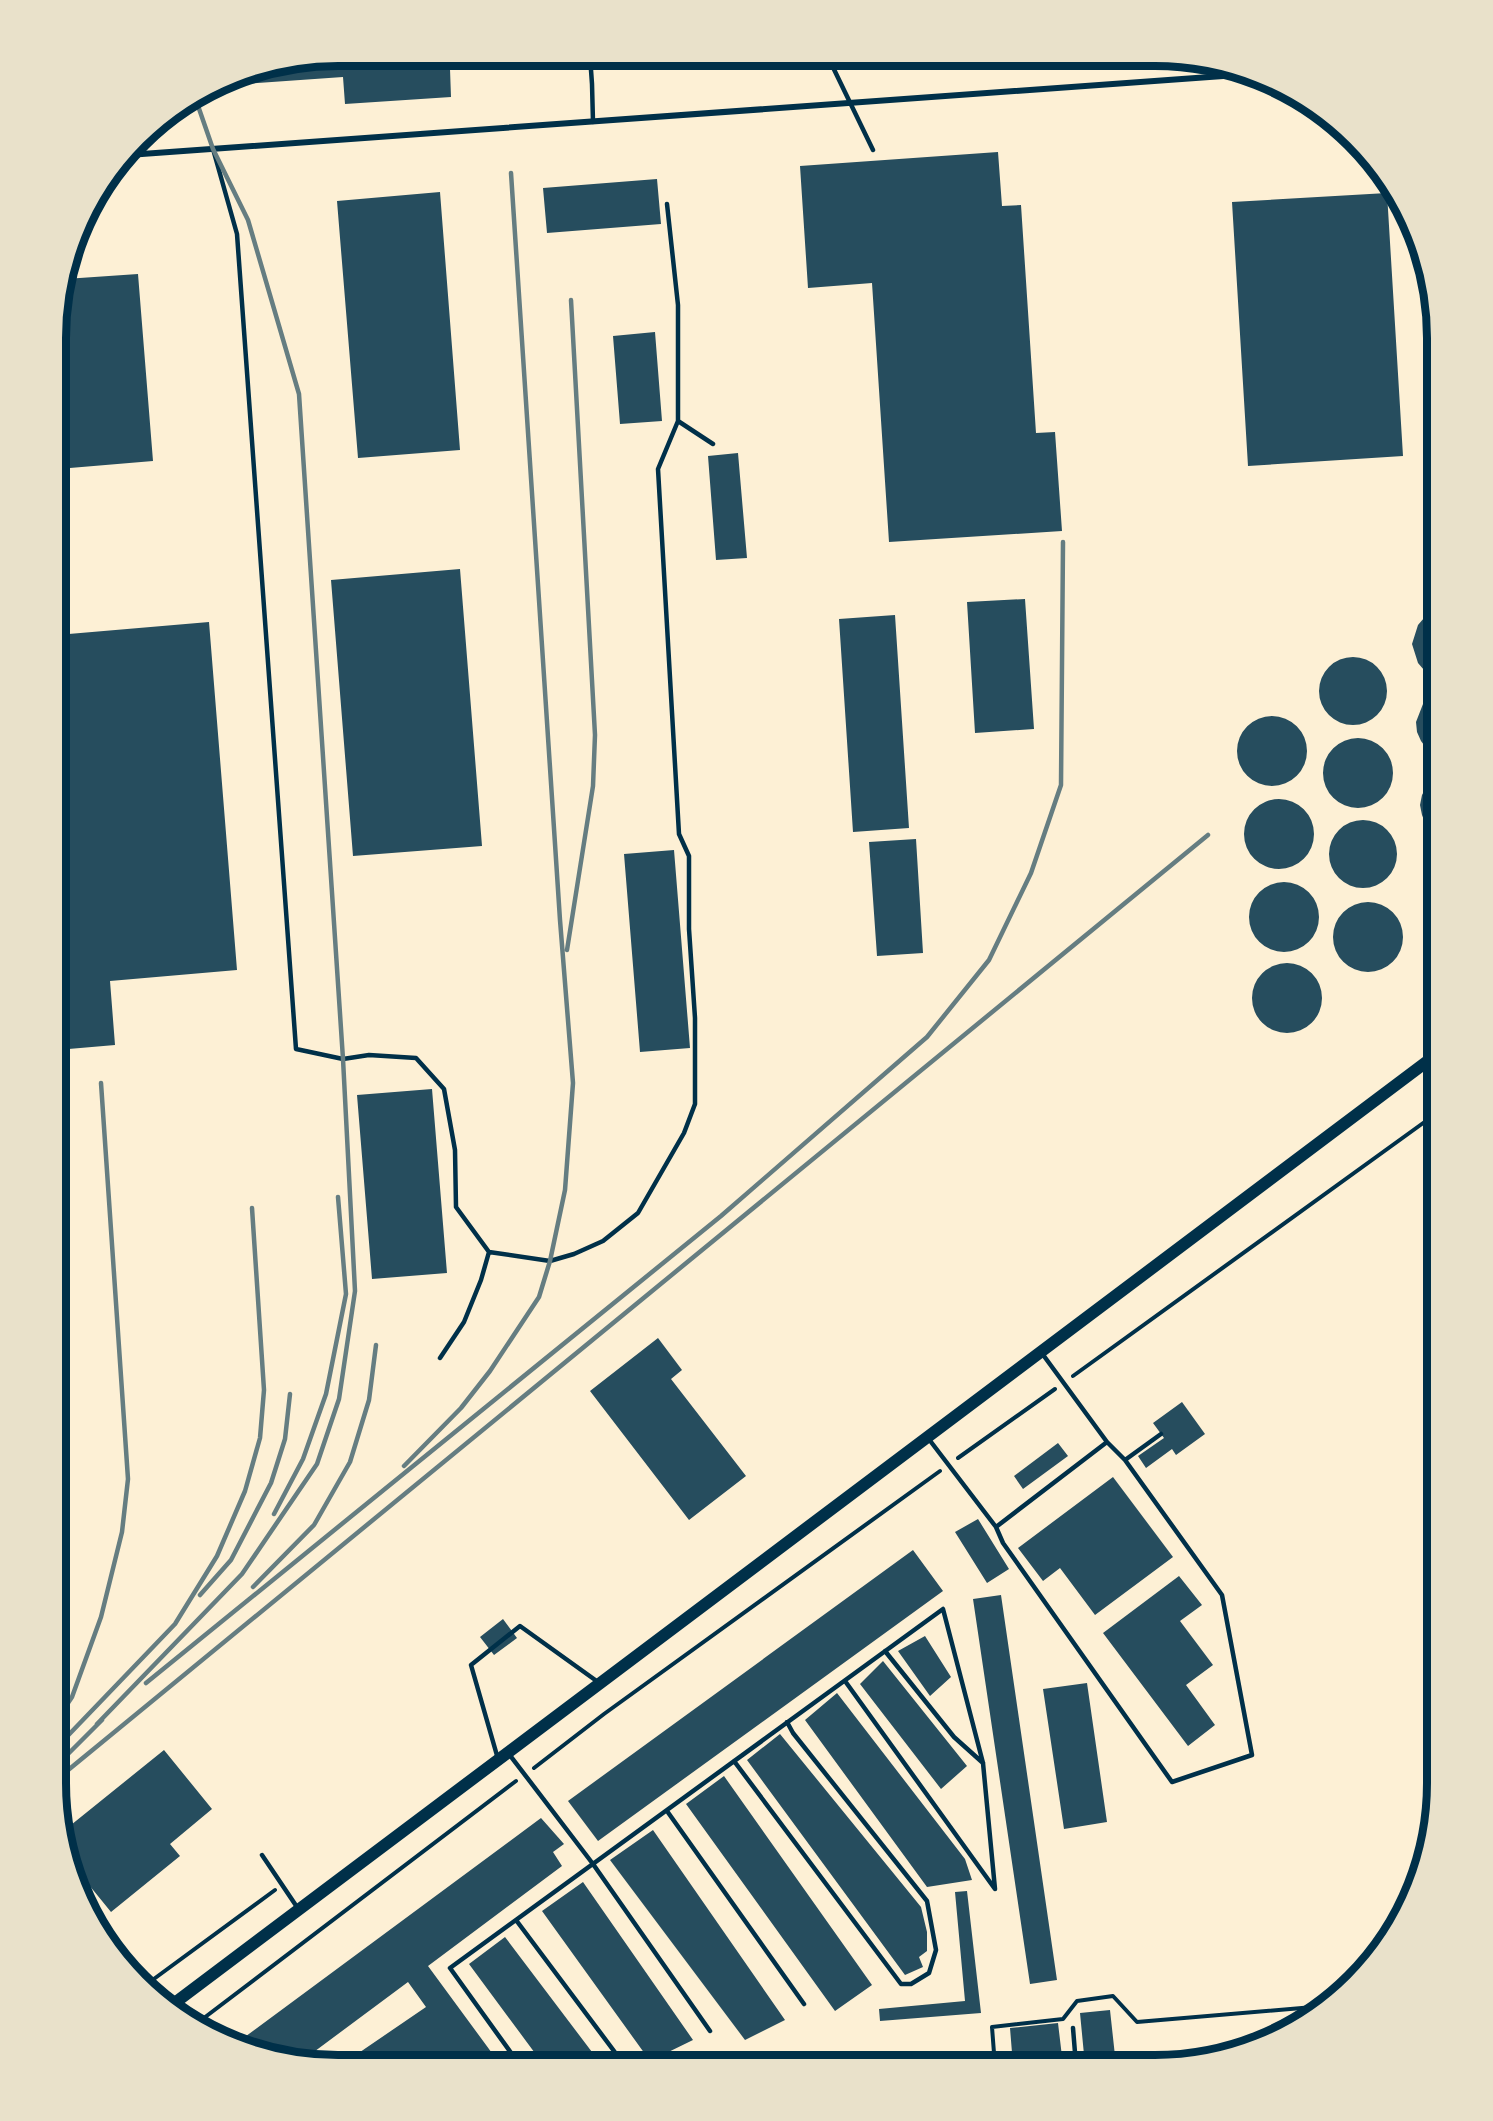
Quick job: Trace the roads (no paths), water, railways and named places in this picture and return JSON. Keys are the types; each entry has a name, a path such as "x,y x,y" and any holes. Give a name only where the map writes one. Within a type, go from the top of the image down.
{"main road":[{"path":"176,2002 1427,1062"}],"street":[{"path":"138,154 1227,76"}],"lane":[{"path":"591,66 592,122"},
{"path":"832,66 873,150"},
{"path":"213,149 237,234 296,1050 344,1059 369,1055 416,1058 444,1089 455,1150 456,1207 489,1252 550,1261 574,1254 603,1241 638,1213 684,1133 695,1104 695,1018 688,929 689,856 679,834 658,469 678,421 678,306 667,204"},
{"path":"678,421 713,444"},
{"path":"440,1358 464,1322 481,1280 489,1252"},
{"path":"927,1437 996,1527 1003,1543 1172,1782 1252,1755 1222,1595 1125,1460 1107,1442 1041,1352"},
{"path":"1125,1460 1161,1434"},
{"path":"996,1527 1107,1442"},
{"path":"513,2055 450,1968 943,1609 982,1762 995,1889 845,1681"},
{"path":"600,1683 520,1626 471,1665 503,1756 525,1775 593,1864 710,2031"},
{"path":"885,1651 954,1737 982,1762"},
{"path":"734,1761 901,1984 911,1984 929,1973 936,1950 927,1901 793,1733 788,1722"},
{"path":"667,1810 804,2004"},
{"path":"262,1855 298,1910"},
{"path":"516,1920 617,2055"},
{"path":"1073,2028 1075,2055"}],"railway":[{"path":"97,1724 242,1574 317,1464 339,1399 355,1291 343,1059 299,394 248,220 213,149 198,105"},
{"path":"404,1466 461,1408 490,1371 539,1297 550,1261 565,1190 573,1083 560,920 511,173"},
{"path":"567,950 593,786 595,735 571,300"},
{"path":"146,1683 721,1216 927,1037 989,960 1031,873 1061,785 1063,542"},
{"path":"66,1772 1208,835"},
{"path":"66,1706 72,1697 101,1617 122,1532 128,1479 101,1083"},
{"path":"274,1514 303,1459 326,1394 346,1294 338,1197"},
{"path":"66,1738 175,1624 217,1556 245,1491 260,1438 264,1390 252,1208"},
{"path":"253,1587 314,1525 350,1462 369,1400 376,1345"},
{"path":"200,1595 231,1560 271,1483 285,1439 290,1394"},
{"path":"66,1756 102,1720"}]}
